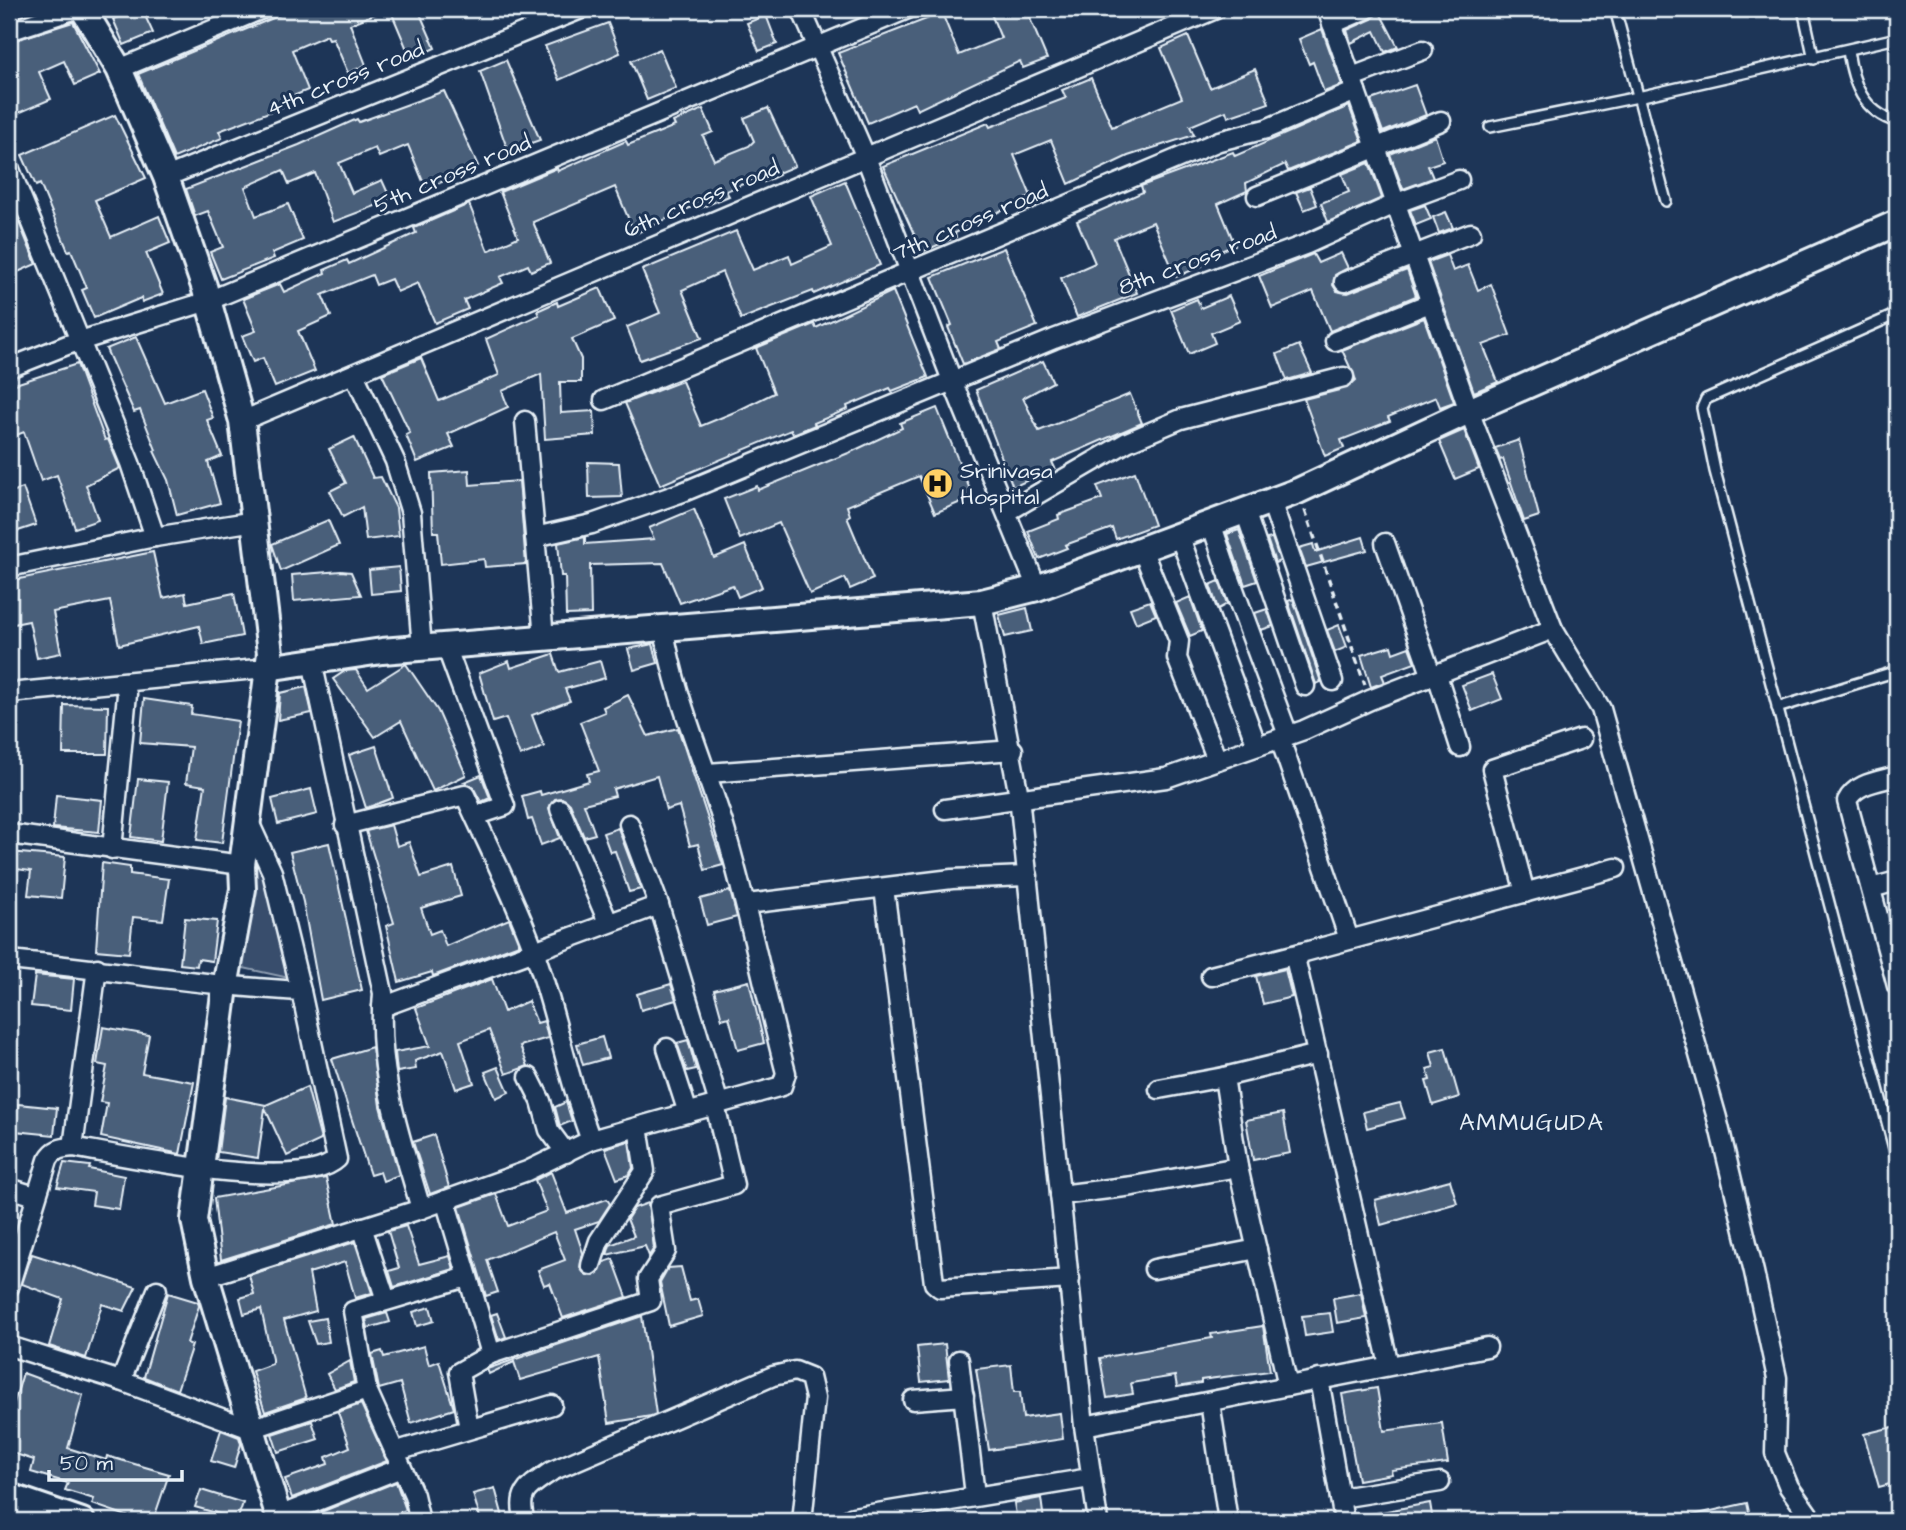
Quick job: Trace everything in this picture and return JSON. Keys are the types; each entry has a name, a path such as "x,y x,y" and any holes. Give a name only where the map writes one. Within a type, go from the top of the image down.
{"street":[{"path":"9,31 76,9"},
{"path":"83,9 119,69 166,177 208,302 242,421 270,653 242,865 243,889 225,987 194,1220 206,1277 250,1429 280,1519 397,1460 469,1429 552,1405"},
{"path":"119,69 262,9"},
{"name":"4th cross road","path":"166,177 581,9"},
{"path":"801,9 865,155 953,383 1037,588"},
{"name":"5th cross road","path":"9,368 79,341 208,302 908,9"},
{"name":"6th cross road","path":"242,421 865,155 1216,9"},
{"path":"1367,9 1329,16 1469,411 1553,628 1601,709 1717,1118 1755,1272 1777,1378 1775,1453 1789,1487 1813,1521"},
{"name":"7th cross road","path":"604,400 911,273 1219,141 1266,129 1423,50"},
{"path":"1257,196 1441,121"},
{"path":"9,167 130,463 155,537"},
{"name":"8th cross road","path":"536,537 629,512 953,383 1054,339 1307,244 1397,203 1459,180"},
{"path":"9,693 267,668 434,647 982,602 1037,588 1298,491 1469,411 1897,223"},
{"path":"1344,282 1471,233"},
{"path":"1335,341 1430,303"},
{"path":"354,374 395,461 411,513 434,647 505,806 475,816"},
{"path":"1007,512 1127,443 1181,419 1344,377"},
{"path":"525,422 544,638"},
{"path":"1271,501 1333,681"},
{"path":"1245,511 1305,686"},
{"path":"9,567 155,537 255,521"},
{"path":"1211,523 1349,939"},
{"path":"1179,535 1257,746"},
{"path":"1385,543 1460,747"},
{"path":"1142,549 1179,641 1177,658 1217,760"},
{"path":"982,602 1013,750 1019,796 1084,1426 1098,1521"},
{"path":"944,809 1019,796 1166,778 1284,737 1553,628"},
{"path":"206,1277 421,1209 527,1171 590,1140 782,1086 786,1073 747,904 708,773 669,665 664,629"},
{"path":"312,661 383,993 379,1033 386,1080 421,1209"},
{"path":"111,849 127,694 124,683"},
{"path":"1525,893 1492,769 1581,738"},
{"path":"708,773 1013,750"},
{"path":"1897,776 1863,786 1851,793 1847,801 1897,986"},
{"path":"345,825 465,795 534,950 567,1055 576,1101 590,1140"},
{"path":"560,809 608,922"},
{"path":"9,1287 35,1196 52,1152 73,1147 201,1170 254,1174 328,1168 337,1159 272,872 248,822"},
{"path":"469,1429 459,1372 491,1353 651,1301 648,1279 666,1251 659,1206 734,1185 717,1104 659,905 628,824"},
{"path":"9,834 242,865"},
{"path":"1211,976 1616,868"},
{"path":"747,904 953,879 1028,876"},
{"path":"1871,888 1897,881"},
{"path":"884,888 934,1283 940,1288 1070,1279"},
{"path":"382,1007 659,905"},
{"path":"1301,953 1296,962 1389,1365"},
{"path":"9,960 97,968 225,987 301,991"},
{"path":"73,1147 97,968"},
{"path":"667,1048 688,1113"},
{"path":"1159,1089 1224,1077 1318,1054"},
{"path":"529,1077 541,1101 549,1130 566,1153"},
{"path":"1224,1077 1238,1167 1287,1386"},
{"path":"590,1265 599,1241 645,1171 638,1127"},
{"path":"1060,1195 1238,1167"},
{"path":"9,1188 35,1196"},
{"path":"445,1200 491,1353"},
{"path":"362,1227 386,1300"},
{"path":"1154,1269 1257,1249"},
{"path":"421,1521 414,1495 366,1390 353,1311 467,1277"},
{"path":"121,1381 157,1290"},
{"path":"9,1346 121,1381 250,1429 366,1390"},
{"path":"1084,1426 1487,1347"},
{"path":"960,1360 975,1495"},
{"path":"525,1521 520,1506 526,1489 552,1471 774,1376 795,1371 810,1377 815,1398 802,1521"},
{"path":"1320,1379 1344,1521"},
{"path":"913,1401 964,1396"},
{"path":"1210,1402 1228,1521"},
{"path":"845,1521 853,1517 975,1495 1090,1478"},
{"path":"1340,1497 1440,1482"},
{"path":"9,1496 82,1521"},
{"path":"9,1518 18,1521"}],"lane":[{"path":"1615,9 1666,201"},
{"path":"1803,9 1814,59"},
{"path":"1490,127 1814,59 1897,38"},
{"path":"1848,51 1857,90 1869,108 1897,122"},
{"path":"1897,314 1706,399 1702,408 1715,471 1897,1160"},
{"path":"1777,708 1897,671"}],"path":[{"path":"1298,491 1370,700"}],"shaded area":[{"path":"255,853 265,873 289,978 239,967"}],"building":[{"path":"142,9 153,33 124,45 113,19"},
{"path":"281,9 387,9 350,24 366,65 348,73 333,38 329,39 327,35 292,50 308,90 279,102 282,107 219,131 222,138 174,158 138,74 283,14"},
{"path":"390,9 418,9 435,48 411,59"},
{"path":"989,9 1026,9 1047,59 1023,68 1020,61 917,110 914,103 868,123 838,53 942,13 959,55 1001,38"},
{"path":"1378,9 1398,47 1385,52 1375,31 1351,43 1347,30 1372,19"},
{"path":"766,15 777,44 759,51 747,23"},
{"path":"73,22 100,74 75,85 64,61 39,72 51,99 9,117 9,42"},
{"path":"608,23 620,53 559,80 545,46"},
{"path":"1322,29 1342,85 1324,92 1313,62 1309,64 1299,39"},
{"path":"1188,36 1210,88 1255,69 1269,103 1228,117 1226,111 1190,126 1194,135 1128,156 1069,184 1051,140 1014,155 1031,196 955,233 956,237 922,252 883,166 988,123 990,127 1066,98 1062,90 1091,78 1112,127 1182,98 1161,48"},
{"path":"660,49 676,88 647,100 631,61"},
{"path":"506,60 540,140 508,151 480,71"},
{"path":"1415,85 1426,115 1383,132 1371,100"},
{"path":"444,91 478,166 426,189 408,145 379,157 375,148 339,163 352,193 382,180 391,200 333,222 315,173 289,184 283,170 245,187 256,216 288,204 303,240 272,253 274,258 221,279 210,252 223,247 208,211 195,216 186,189 357,119 359,122"},
{"path":"1349,106 1362,141 1288,171 1285,164 1246,183 1247,191 1218,204 1235,245 1199,260 1202,266 1176,277 1153,222 1114,238 1137,293 1077,317 1061,278 1095,263 1077,221 1143,192 1141,186 1233,152 1235,156"},
{"path":"768,108 795,166 778,173 779,175 764,182 762,176 726,191 729,196 698,209 696,205 635,234 615,187 533,222 550,263 531,271 528,265 500,277 503,283 464,300 468,309 435,323 418,283 397,292 391,279 376,285 372,275 322,295 331,316 298,331 315,371 275,387 263,358 253,362 242,336 256,331 243,299 280,284 284,292 325,273 324,270 347,260 349,264 416,233 414,228 469,204 488,251 518,237 500,192 557,168 558,171 626,141 628,145 675,126 673,122 703,109 713,132 703,136 714,160 749,146 754,141 744,118"},
{"path":"115,115 146,178 95,200 111,237 159,216 170,243 146,253 163,294 142,302 141,298 94,318 82,290 87,288 71,250 68,251 40,184 36,186 22,155"},
{"path":"1435,136 1443,161 1428,166 1433,178 1403,189 1390,154"},
{"path":"1369,163 1382,198 1328,222 1321,203 1349,192 1342,174"},
{"path":"845,181 880,265 814,294 813,291 741,319 722,272 682,290 702,338 640,360 627,327 660,313 642,270 736,231 753,270 789,255 792,264 832,246 811,196"},
{"path":"1310,187 1317,205 1304,210 1296,192"},
{"path":"9,198 36,264 9,276"},
{"path":"1425,205 1431,219 1416,225 1410,210"},
{"path":"1446,212 1453,228 1439,233 1433,217"},
{"path":"1004,248 1037,326 998,342 1001,349 963,364 948,327 952,325 932,277"},
{"path":"1341,253 1348,268 1335,275 1333,285 1337,291 1348,293 1407,270 1416,296 1330,331 1313,291 1272,308 1259,276 1313,254 1318,263"},
{"path":"1447,255 1453,271 1468,265 1478,290 1491,284 1510,335 1483,345 1498,382 1474,392 1428,262"},
{"path":"600,288 614,321 572,339 581,359 581,382 560,382 561,413 594,411 595,435 545,439 541,374 502,391 508,407 448,434 454,447 417,462 406,435 410,433 382,374 421,358 439,401 499,375 486,339 539,315 537,311 557,302 558,306"},
{"path":"893,291 928,377 892,391 890,388 847,406 848,409 814,423 815,425 793,434 791,430 660,485 625,403 682,381 701,426 737,411 774,393 756,348 814,324 816,328"},
{"path":"1229,296 1240,321 1211,333 1215,343 1189,354 1171,310 1197,299 1201,308"},
{"path":"1424,318 1454,402 1440,407 1436,397 1388,417 1390,421 1341,440 1344,448 1325,456 1304,399 1347,388 1356,380 1342,350"},
{"path":"136,337 165,403 202,389 213,418 207,420 222,456 208,462 220,503 177,515 168,480 154,451 156,450 140,410 134,412 106,349"},
{"path":"1299,345 1312,373 1287,380 1277,354"},
{"path":"1043,361 1053,382 1023,398 1039,431 1130,394 1142,423 1052,462 1055,468 1013,487 976,390"},
{"path":"77,364 105,440 108,439 120,468 86,485 98,520 75,528 57,475 41,481 24,432 9,438 9,386"},
{"path":"937,408 973,497 935,513 919,476 847,506 850,515 847,517 873,579 850,589 845,578 810,594 779,523 740,539 724,499 757,486 758,490 851,452 902,428 900,423"},
{"path":"1464,430 1479,469 1455,479 1439,441"},
{"path":"354,437 373,478 381,477 396,508 399,536 366,540 362,507 343,517 330,491 346,483 329,449"},
{"path":"1519,440 1539,516 1524,521 1503,459 1500,460 1495,448"},
{"path":"588,462 619,463 622,497 589,498"},
{"path":"469,470 470,485 519,481 526,564 485,567 484,559 441,564 438,532 433,532 431,473"},
{"path":"1135,472 1154,525 1116,539 1112,528 1065,545 1067,548 1039,559 1028,531 1059,519 1058,515 1102,499 1097,486"},
{"path":"23,488 36,525 9,534 9,493"},
{"path":"694,509 714,558 745,545 762,587 738,597 733,585 680,603 663,563 590,565 591,614 566,615 565,576 561,576 558,543 585,537 585,544 654,539 649,528"},
{"path":"328,520 339,545 281,571 272,544"},
{"path":"1239,530 1257,581 1245,585 1227,534"},
{"path":"1363,537 1367,550 1306,567 1299,548 1313,544 1315,552"},
{"path":"1272,538 1280,561 1275,563 1267,539"},
{"path":"153,552 163,598 185,593 187,603 234,593 242,636 203,644 199,626 119,645 110,601 53,612 61,653 37,658 29,621 9,625 9,581"},
{"path":"399,567 401,591 371,594 369,570"},
{"path":"351,572 361,595 294,601 292,575"},
{"path":"1219,581 1227,604 1218,609 1210,585"},
{"path":"1190,597 1202,631 1190,636 1176,603"},
{"path":"1293,599 1321,682 1316,684 1288,601"},
{"path":"1150,601 1156,615 1136,623 1130,608"},
{"path":"1027,608 1032,631 1005,637 999,615"},
{"path":"1267,609 1273,626 1261,630 1255,613"},
{"path":"1339,625 1347,647 1335,652 1327,630"},
{"path":"653,644 658,663 634,670 628,649"},
{"path":"1391,646 1393,653 1409,647 1415,663 1382,675 1385,682 1371,687 1361,655"},
{"path":"553,654 559,672 600,661 605,678 565,689 570,701 532,715 544,747 520,756 506,718 493,722 479,673 509,661 511,668"},
{"path":"406,664 438,711 466,775 433,791 401,721 375,737 333,679 345,671 356,670 368,688"},
{"path":"1492,674 1502,699 1472,711 1462,685"},
{"path":"306,687 312,713 278,720 280,693"},
{"path":"628,695 648,736 678,728 723,865 705,870 698,844 690,846 679,806 666,810 657,776 613,789 615,796 584,804 595,834 584,837 570,804 562,798 555,799 549,808 560,838 541,845 532,819 528,820 522,796 540,791 541,795 589,781 587,774 599,771 580,722 605,712 603,707"},
{"path":"144,699 192,706 191,714 238,721 222,843 197,840 205,786 186,783 191,747 140,743"},
{"path":"64,705 108,706 107,754 63,754"},
{"path":"376,746 393,798 366,808 349,755"},
{"path":"481,775 490,798 481,802 473,787 464,782"},
{"path":"138,779 168,782 161,841 131,837"},
{"path":"311,789 317,814 278,824 272,799"},
{"path":"56,795 102,800 99,832 53,828"},
{"path":"391,825 397,846 409,842 421,877 453,867 461,896 421,908 430,934 440,930 446,946 509,919 519,944 433,976 432,972 399,982 386,926 394,923 366,831"},
{"path":"618,828 641,889 629,892 615,851 610,852 603,833"},
{"path":"329,843 362,990 321,1000 303,902 290,852"},
{"path":"9,852 65,857 61,898 28,895 31,871 9,868"},
{"path":"102,863 130,867 130,874 169,879 163,920 133,917 129,953 96,950"},
{"path":"730,891 737,917 707,925 700,899"},
{"path":"185,918 217,921 212,961 198,959 197,966 180,964"},
{"path":"1285,969 1292,997 1263,1004 1256,976"},
{"path":"35,975 74,979 71,1010 31,1006"},
{"path":"492,979 504,1012 528,1001 537,1023 544,1021 548,1038 520,1046 528,1066 506,1074 489,1030 460,1041 474,1083 456,1089 443,1051 415,1061 416,1069 397,1072 395,1052 430,1046 416,1008"},
{"path":"749,981 764,1043 738,1050 729,1017 722,1019 714,990"},
{"path":"671,984 676,1000 641,1010 637,994"},
{"path":"103,1027 149,1035 142,1073 194,1082 180,1154 101,1137 107,1103 100,1102 107,1066 97,1064"},
{"path":"602,1037 608,1058 583,1065 577,1044"},
{"path":"688,1040 696,1069 687,1071 677,1043"},
{"path":"372,1047 380,1106 399,1175 383,1181 380,1172 370,1175 332,1059"},
{"path":"1445,1048 1459,1097 1433,1105 1426,1081 1430,1080 1427,1069 1434,1067 1430,1052"},
{"path":"498,1067 509,1092 496,1098 485,1072"},
{"path":"307,1087 321,1140 287,1156 265,1108 258,1158 218,1152 225,1097 266,1105"},
{"path":"566,1102 572,1121 560,1126 555,1107"},
{"path":"1400,1103 1405,1118 1367,1128 1363,1112"},
{"path":"18,1104 57,1108 54,1135 15,1131"},
{"path":"1283,1113 1290,1153 1253,1160 1246,1120"},
{"path":"434,1135 449,1187 430,1194 413,1142"},
{"path":"629,1141 633,1168 629,1175 617,1179 605,1148"},
{"path":"64,1163 90,1166 89,1169 124,1176 119,1209 92,1205 94,1192 57,1187"},
{"path":"551,1172 567,1213 607,1199 610,1204 599,1221 575,1229 583,1253 580,1268 587,1275 594,1276 604,1262 613,1259 627,1297 563,1318 550,1283 544,1285 538,1270 565,1260 554,1232 487,1260 498,1292 486,1296 459,1207 496,1194 508,1226 547,1211 535,1180"},
{"path":"326,1178 336,1224 221,1260 214,1198"},
{"path":"1450,1180 1457,1203 1381,1225 1375,1200"},
{"path":"648,1203 654,1248 649,1256 645,1246 607,1255 610,1245 634,1236 627,1219 634,1208"},
{"path":"406,1226 419,1264 450,1256 454,1269 394,1287 389,1271 399,1268 388,1231"},
{"path":"355,1242 372,1293 355,1298 345,1262 309,1273 316,1311 284,1320 306,1398 265,1412 252,1371 272,1364 272,1359 261,1309 244,1314 240,1298 254,1294 249,1275"},
{"path":"32,1254 136,1287 124,1311 102,1304 86,1358 49,1346 63,1299 22,1284"},
{"path":"681,1267 690,1301 698,1299 703,1316 669,1326 660,1282 668,1268"},
{"path":"168,1293 198,1302 199,1306 187,1343 192,1345 177,1390 144,1377"},
{"path":"1361,1293 1366,1318 1337,1323 1333,1298"},
{"path":"430,1307 434,1321 417,1326 413,1312"},
{"path":"387,1313 390,1322 368,1328 366,1319"},
{"path":"497,1313 506,1337 499,1340 491,1315"},
{"path":"1330,1313 1333,1332 1305,1336 1302,1316"},
{"path":"642,1316 656,1414 651,1416 609,1423 599,1357 520,1380 514,1362 489,1374 487,1369"},
{"path":"325,1318 329,1342 316,1344 308,1321"},
{"path":"1263,1326 1270,1371 1201,1380 1201,1383 1177,1387 1175,1376 1131,1383 1133,1394 1107,1398 1100,1358 1212,1338 1211,1334"},
{"path":"945,1344 949,1379 921,1382 917,1347"},
{"path":"424,1346 429,1365 439,1361 454,1409 411,1423 400,1383 379,1389 372,1354 382,1351 384,1357"},
{"path":"350,1361 354,1382 335,1389 327,1374"},
{"path":"1011,1365 1014,1392 1020,1392 1023,1418 1060,1413 1063,1439 989,1450 976,1369"},
{"path":"23,1373 83,1395 68,1448 106,1460 107,1456 169,1474 153,1521 141,1521 92,1504 94,1499 65,1490 68,1483 31,1472 34,1460 9,1452 9,1420"},
{"path":"1377,1388 1384,1431 1442,1423 1448,1463 1391,1470 1392,1474 1358,1480 1342,1394"},
{"path":"361,1404 387,1461 292,1498 285,1479 328,1464 326,1457 350,1447 338,1412"},
{"path":"312,1421 318,1439 278,1452 272,1434"},
{"path":"1897,1426 1897,1482 1879,1487 1864,1434"},
{"path":"221,1430 239,1437 241,1444 234,1468 211,1461"},
{"path":"396,1482 406,1510 377,1521 325,1521 321,1512"},
{"path":"495,1488 504,1521 481,1521 473,1494"},
{"path":"201,1490 243,1503 237,1521 221,1521 223,1515 195,1507"},
{"path":"1041,1498 1044,1521 1017,1521 1014,1503"},
{"path":"1430,1503 1433,1521 1371,1521 1370,1514"},
{"path":"1747,1503 1751,1521 1694,1521 1693,1515"}],"place":[{"name":"Srinivasa Hospital","path":"937,483"}],"district":[{"name":"AMMUGUDA","path":"1532,1122"}]}
